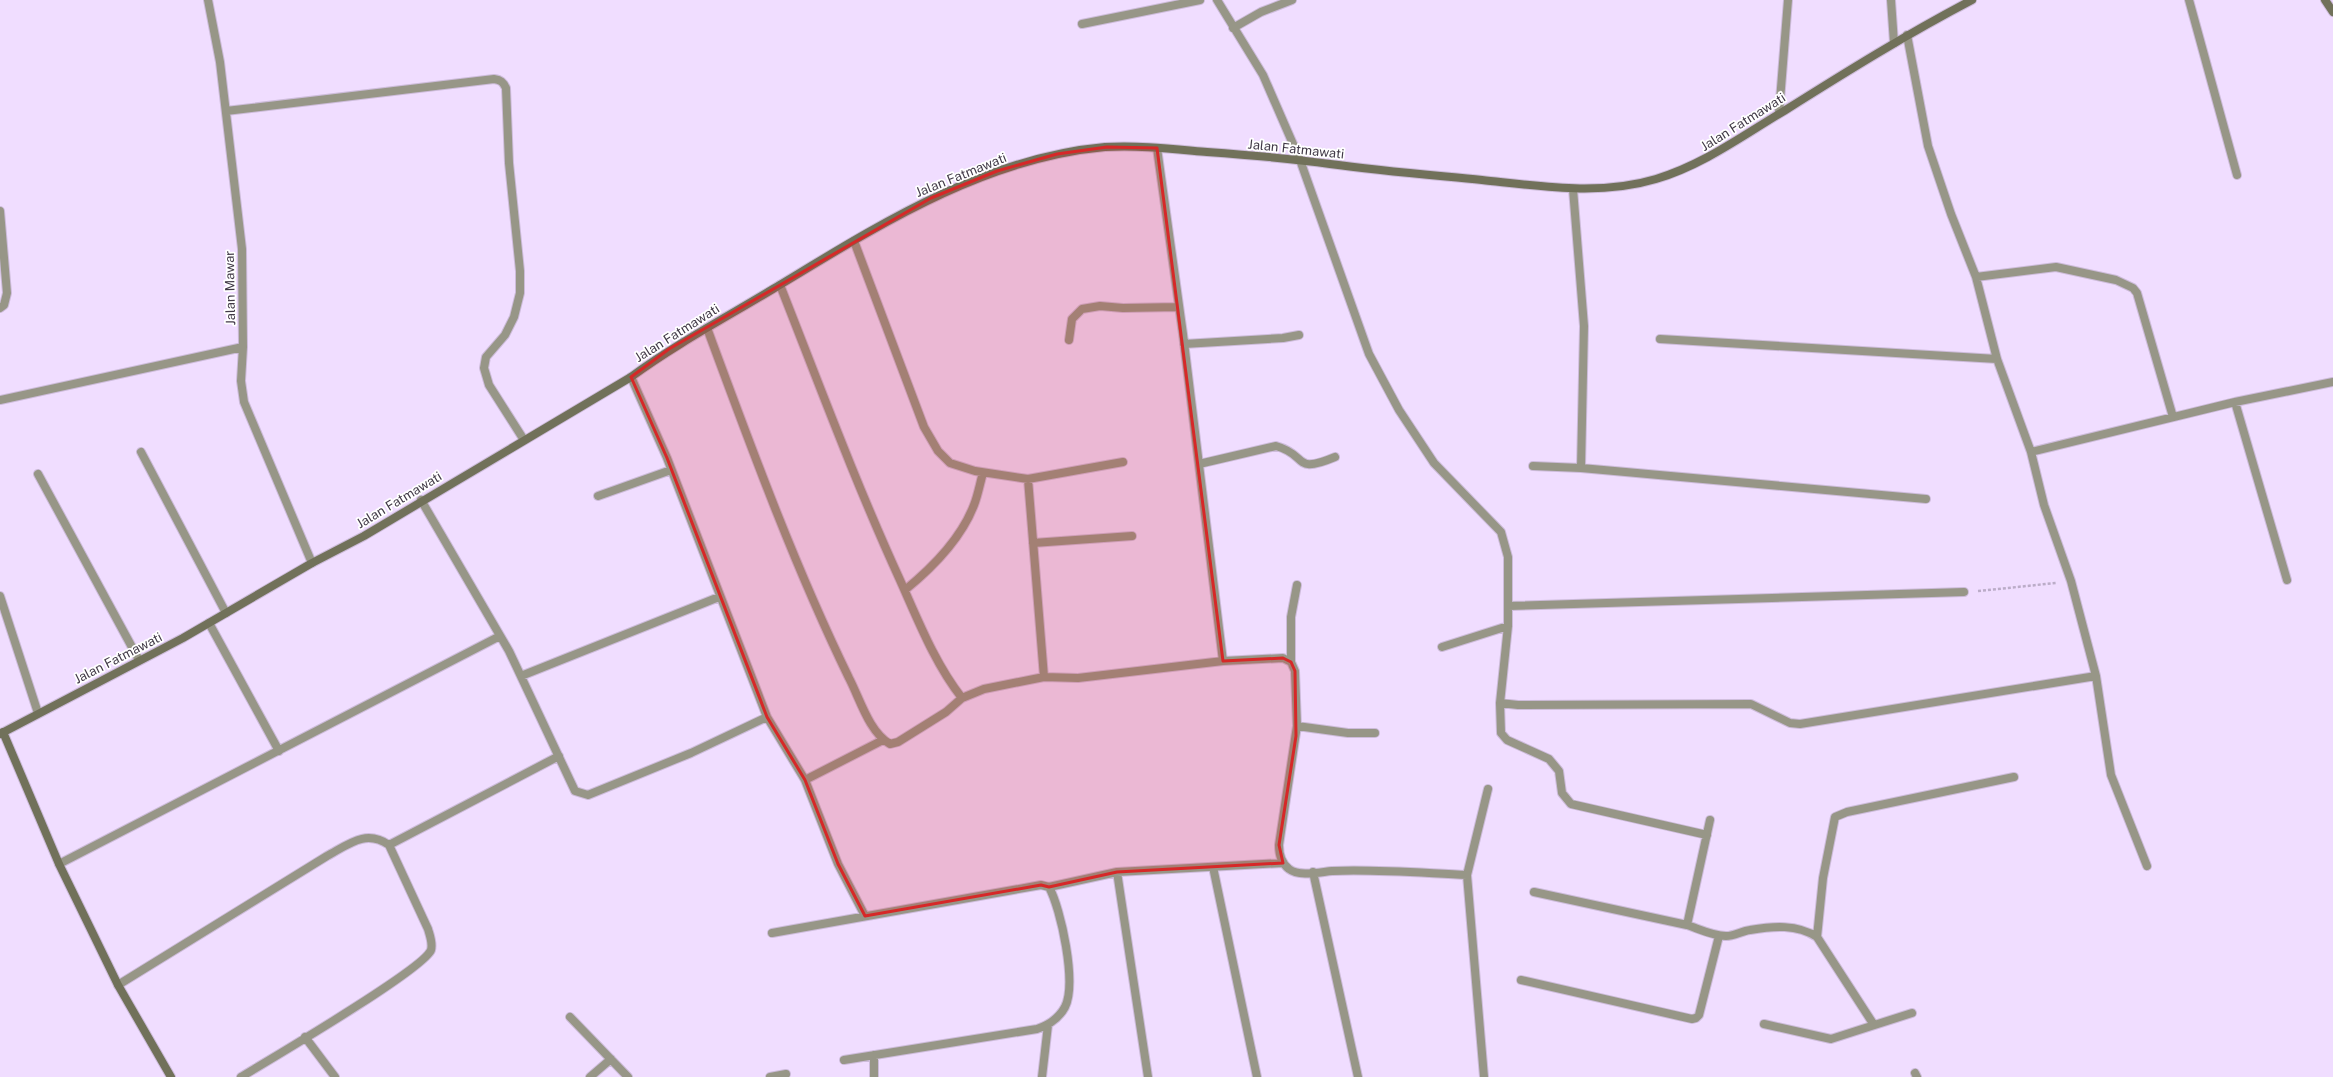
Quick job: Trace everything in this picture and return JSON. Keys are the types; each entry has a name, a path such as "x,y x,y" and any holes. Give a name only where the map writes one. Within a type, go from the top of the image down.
{"street":[{"name":"Jalan Mawar","path":"208,0 220,62 242,249 243,347 240,381 244,402 312,563"},
{"path":"1082,24 1200,0"},
{"path":"1217,0 1263,75 1300,160 1369,354 1399,410 1434,463 1501,532 1508,557 1508,626 1500,703 1501,734 1507,740 1549,759 1559,771 1562,793 1571,804 1707,835"},
{"path":"1233,28 1261,12 1292,0"},
{"path":"1779,113 1788,0"},
{"path":"1891,0 1894,43"},
{"name":"Jalan Fatmawati","path":"2,733 38,712 210,623 312,563 364,536 421,500 631,377 669,349 854,241 931,198 997,171 1057,154 1107,147 1157,148 1300,160 1396,173 1573,189 1616,188 1656,179 1714,156 1779,113 1906,35 1972,0"},
{"path":"2189,0 2237,175"},
{"path":"2325,0 2333,12"},
{"path":"1906,35 1928,146 1951,214 1976,277 1997,359 2031,452 2044,504 2071,581 2096,676 2110,774 2147,866"},
{"path":"226,111 494,79 501,80 504,83 506,88 509,163 520,271 520,293 514,317 505,335 486,357 484,368 489,385 524,440"},
{"path":"1157,148 1184,344 1223,661"},
{"path":"1573,189 1584,326 1581,468"},
{"path":"0,211 7,293 4,305 0,308"},
{"path":"854,241 924,427 938,451 950,463 983,473 1028,479 1123,462"},
{"path":"1976,277 2056,267 2116,280 2133,288 2137,293 2173,417"},
{"path":"780,285 879,533 950,683 962,698"},
{"path":"1069,340 1072,319 1082,309 1100,306 1123,308 1178,307"},
{"path":"707,328 768,496 839,657 874,728 883,740 890,744 898,742 946,712 962,698 984,689 1044,677 1078,678 1223,661 1276,657 1291,662"},
{"path":"1184,344 1283,338 1299,335"},
{"path":"1660,339 1997,359"},
{"path":"0,400 243,347"},
{"path":"631,377 671,470 719,597 767,717 805,780 838,864 865,916"},
{"path":"2031,452 2235,402 2333,382"},
{"path":"2235,402 2286,580"},
{"path":"1199,464 1276,446 1284,448 1304,464 1311,466 1335,457"},
{"path":"141,452 226,613"},
{"path":"1533,466 1581,468 1926,499"},
{"path":"598,496 671,470"},
{"path":"905,590 920,578 957,536 974,506 983,473"},
{"path":"38,474 139,660"},
{"path":"1028,479 1044,677"},
{"path":"421,500 500,636 521,676 575,791 588,794 691,753 767,717"},
{"path":"1033,543 1132,536"},
{"path":"1297,585 1291,616 1291,662 1295,671 1297,683 1296,726 1279,845 1279,855 1290,870 1313,872 1343,871 1467,875"},
{"path":"1508,606 1964,592"},
{"path":"0,596 38,712"},
{"path":"521,676 719,597"},
{"path":"210,623 279,751"},
{"path":"1442,647 1508,626"},
{"path":"59,864 500,636"},
{"path":"1500,703 1518,705 1751,704 1765,709 1784,720 1800,724 2096,676"},
{"path":"1296,726 1348,733 1375,733"},
{"path":"2,733 59,864 118,985 171,1077"},
{"path":"805,780 883,740"},
{"path":"389,845 559,756"},
{"path":"1817,937 1823,878 1835,817 1847,812 2014,777"},
{"path":"1484,1077 1467,875 1488,789"},
{"path":"1687,925 1710,820"},
{"path":"118,985 327,856 357,840 379,838 389,845 428,929 432,940 431,950 422,962 383,989 241,1077"},
{"path":"772,933 1041,886 1049,887 1117,872 1284,863"},
{"path":"1213,867 1258,1077"},
{"path":"1117,872 1148,1077"},
{"path":"1313,872 1358,1077"},
{"path":"844,1060 1037,1029 1048,1025 1065,1006 1068,993 1067,950 1056,899 1049,887"},
{"path":"1534,892 1687,925 1719,936 1728,936 1750,930 1798,928 1817,937 1874,1025"},
{"path":"1521,980 1692,1019 1696,1018 1699,1014 1719,936"},
{"path":"1764,1024 1831,1039 1912,1013"},
{"path":"570,1017 628,1077"},
{"path":"1042,1077 1048,1025"},
{"path":"305,1037 335,1077"},
{"path":"874,1055 874,1077"},
{"path":"590,1077 611,1059"},
{"path":"770,1077 786,1074"}],"path":[{"path":"1964,592 2071,581"}],"highlighted area":[{"path":"1107,147 1157,148 1223,661 1283,658 1291,662 1295,671 1296,736 1279,845 1283,863 1117,872 1049,887 1041,885 865,916 838,864 805,780 767,717 667,458 631,377 669,349 931,198 997,171 1057,154"}]}
